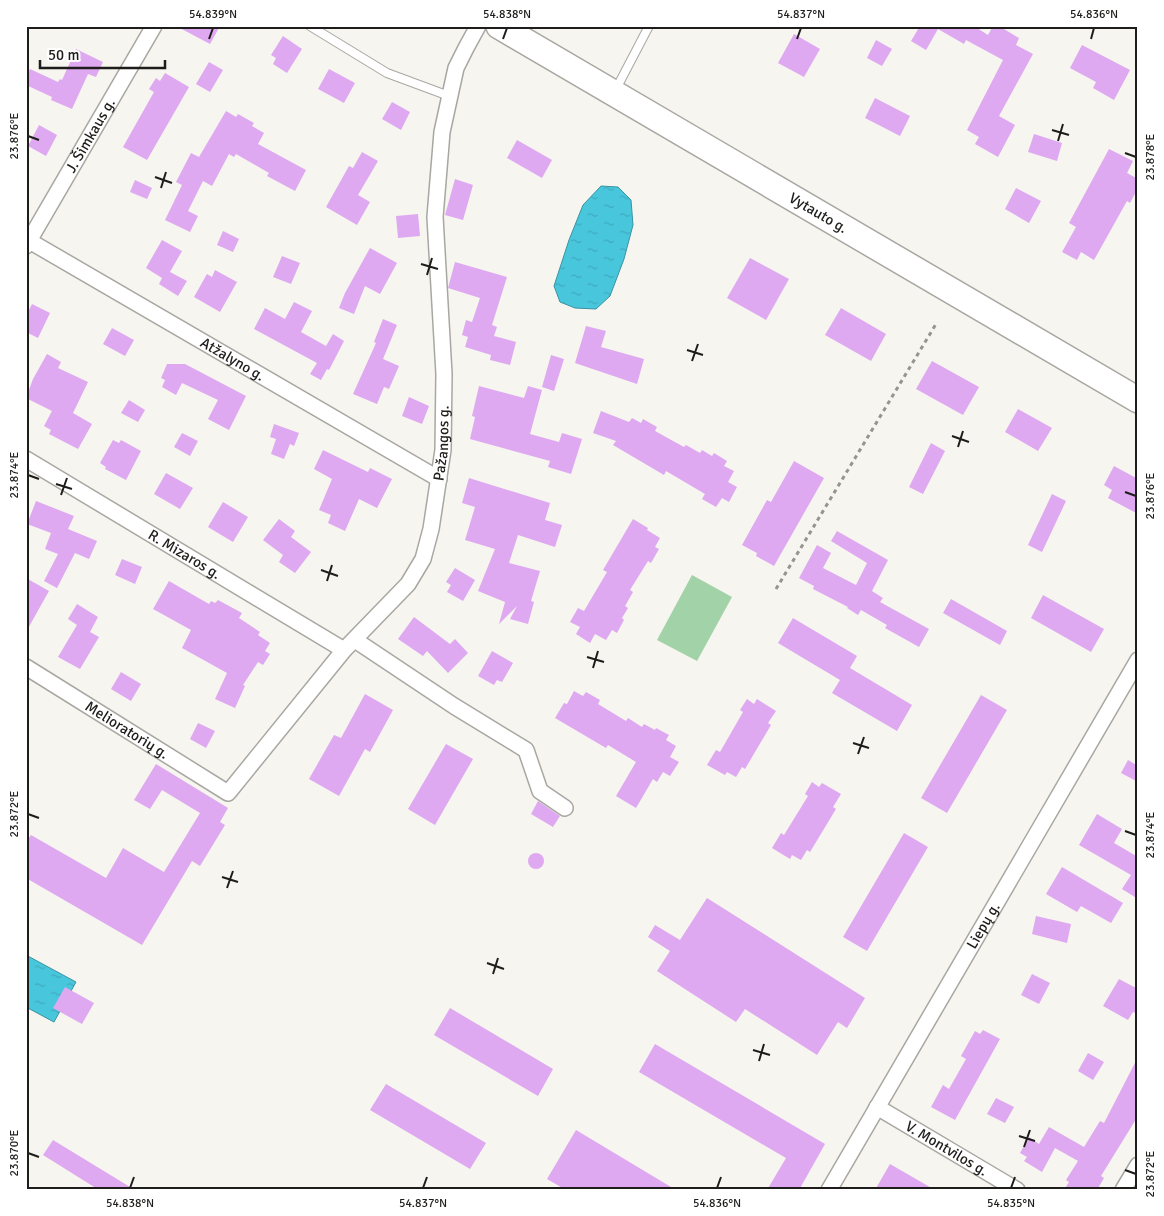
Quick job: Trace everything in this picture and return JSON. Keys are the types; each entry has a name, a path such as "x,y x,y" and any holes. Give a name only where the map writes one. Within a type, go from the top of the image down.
{"main road":[{"name":"Vytauto g.","path":"499,26 1138,400"}],"street":[{"name":"J. Šimkaus g.","path":"27,242 154,26"},
{"name":"Pažangos g.","path":"228,793 344,650 408,584 423,559 431,529 443,450 444,374 435,217 442,132 449,96 460,59 478,26"},
{"name":"Atžalyno g.","path":"27,242 439,478"},
{"name":"R. Mizaros g.","path":"26,459 344,650"},
{"path":"355,640 454,706 526,750 540,791 565,808"},
{"name":"Liepų g.","path":"829,1190 1138,660"},
{"name":"Melioratorių g.","path":"26,667 228,793"},
{"name":"V. Montvilos g.","path":"877,1107 1017,1190"},
{"path":"1123,1190 1138,1165"}],"lane":[{"path":"310,26 387,73 449,96"},
{"path":"614,93 649,26"}],"path":[{"path":"776,589 936,324"}],"green space":[{"path":"692,575 732,597 697,661 657,640"}],"water":[{"path":"601,186 618,187 631,200 633,225 624,259 610,296 596,309 575,308 560,302 554,286 583,205"},
{"path":"26,955 76,982 54,1022 26,1007"}],"building":[{"path":"176,26 220,26 210,44"},
{"path":"920,26 974,26 988,35 993,26 999,26 1019,38 1016,45 1033,54 999,116 1015,125 998,157 975,144 979,137 967,130 1003,60 966,40 964,44 938,29 926,50 911,41"},
{"path":"794,34 820,49 804,77 778,63"},
{"path":"283,36 302,49 287,73 273,64 276,58 271,55"},
{"path":"876,40 892,49 882,66 867,58"},
{"path":"1082,45 1130,70 1114,100 1093,88 1096,82 1070,68"},
{"path":"76,49 103,62 96,77 88,74 72,109 51,100 52,97 26,85 26,77 30,69 58,82 60,79 62,80"},
{"path":"209,62 223,70 210,92 196,84"},
{"path":"329,69 355,83 344,103 318,89"},
{"path":"165,73 189,87 147,160 123,147 154,92 149,89 156,78 160,81"},
{"path":"875,98 910,116 900,136 865,118"},
{"path":"392,102 410,112 401,130 382,119"},
{"path":"226,111 236,117 238,114 254,123 252,126 264,133 258,144 306,170 295,191 267,176 269,173 236,154 234,157 229,154 212,186 203,181 188,211 198,216 190,232 165,220 182,185 176,182 191,153 199,157"},
{"path":"39,125 57,135 46,156 28,146"},
{"path":"1034,134 1062,143 1057,161 1028,152"},
{"path":"517,140 552,160 542,178 507,158"},
{"path":"1109,149 1133,161 1127,173 1138,179 1138,188 1130,203 1127,201 1094,260 1081,252 1077,260 1062,252 1076,227 1069,223"},
{"path":"362,152 378,161 358,195 370,202 357,225 326,207 349,166 353,168"},
{"path":"455,179 473,185 463,220 445,215"},
{"path":"135,180 152,188 147,199 130,192"},
{"path":"1016,188 1041,201 1029,223 1005,209"},
{"path":"418,214 420,236 398,238 396,216"},
{"path":"223,231 239,239 233,252 217,245"},
{"path":"162,240 182,251 170,272 187,281 178,296 159,284 162,278 146,268"},
{"path":"370,248 397,263 380,294 365,286 354,314 339,308 345,293"},
{"path":"282,256 300,263 291,284 273,277"},
{"path":"750,258 789,279 766,320 727,298"},
{"path":"455,262 507,277 492,325 497,327 494,336 516,342 510,365 490,360 491,355 465,347 468,337 462,335 466,320 472,322 480,298 448,288"},
{"path":"215,270 237,282 220,312 194,297 207,274 212,277"},
{"path":"294,302 312,311 301,332 326,346 333,334 344,341 329,370 327,369 321,380 310,374 317,363 254,329 265,308 285,319"},
{"path":"32,304 50,313 38,338 26,332 26,316"},
{"path":"841,308 886,334 871,361 825,335"},
{"path":"383,319 397,325 383,359 399,366 389,389 384,387 377,404 353,394 376,343 374,342"},
{"path":"586,326 606,331 601,347 644,359 637,384 575,363"},
{"path":"112,328 134,340 125,356 103,344"},
{"path":"47,354 61,362 58,368 88,382 73,413 92,424 78,449 49,434 51,430 44,426 52,411 26,398 33,379"},
{"path":"551,355 564,359 554,391 542,387"},
{"path":"932,361 979,387 963,415 916,389"},
{"path":"167,364 185,364 246,396 229,430 208,419 218,400 182,383 176,395 162,387 165,380 161,378"},
{"path":"479,386 524,398 528,386 542,390 530,434 559,442 562,433 582,439 571,474 548,467 550,461 470,439 475,417 472,416"},
{"path":"409,397 429,406 422,424 402,416"},
{"path":"129,400 145,410 138,422 121,413"},
{"path":"1018,409 1052,428 1038,451 1005,432"},
{"path":"601,411 629,422 632,418 641,423 643,419 657,427 655,431 684,447 686,445 700,453 702,450 712,456 714,453 727,461 724,466 734,471 728,482 737,487 729,502 722,498 716,507 702,499 705,494 666,471 664,475 613,445 616,441 593,433"},
{"path":"274,424 299,433 294,446 290,444 284,459 271,454 276,439 270,437"},
{"path":"182,433 198,441 190,456 174,447"},
{"path":"113,440 119,443 121,440 141,451 126,480 105,469 106,467 100,463"},
{"path":"931,443 945,451 923,494 909,487"},
{"path":"323,450 368,472 370,468 392,479 377,508 359,499 345,531 328,523 331,515 319,510 332,479 314,469"},
{"path":"794,461 824,478 774,566 756,556 757,553 742,545 767,500 771,502"},
{"path":"1114,466 1138,479 1138,514 1108,498 1112,490 1104,485"},
{"path":"166,473 193,488 180,509 154,494"},
{"path":"469,478 550,503 545,520 562,525 555,547 518,535 509,563 540,571 531,601 534,602 528,624 510,619 517,606 499,624 505,602 478,591 495,549 465,540 475,507 462,503"},
{"path":"1052,494 1066,501 1042,552 1028,545"},
{"path":"36,501 74,516 68,529 97,541 89,559 75,553 57,588 44,581 58,554 45,549 51,533 27,524"},
{"path":"223,502 248,517 233,542 208,527"},
{"path":"279,519 295,531 291,537 311,552 295,573 279,562 283,555 263,540"},
{"path":"633,519 660,538 655,547 659,549 651,563 648,561 630,590 633,592 625,606 628,608 617,633 612,630 606,640 595,634 590,643 576,634 580,627 570,622 578,608 584,611 607,572 603,570"},
{"path":"837,531 888,560 872,591 883,598 880,602 929,629 919,647 885,628 887,625 861,610 858,615 848,607 813,589 814,586 799,578 817,545 831,553 823,568 856,585 867,563 831,541"},
{"path":"122,559 142,567 135,584 115,575"},
{"path":"455,568 475,580 463,601 447,592 451,585 446,582"},
{"path":"26,578 49,591 26,632"},
{"path":"169,581 209,604 211,601 215,603 218,600 242,613 239,618 260,632 258,635 270,643 265,651 270,654 263,665 258,662 243,685 245,686 235,708 215,699 227,673 182,648 191,630 153,609"},
{"path":"1043,595 1104,629 1091,652 1031,618"},
{"path":"951,599 1007,631 1000,645 943,613"},
{"path":"77,604 98,617 90,632 99,637 80,669 58,657 77,625 68,619"},
{"path":"414,617 450,644 455,639 468,653 448,673 427,651 423,656 398,639"},
{"path":"793,618 857,656 850,668 912,705 897,731 832,693 840,680 778,643"},
{"path":"492,651 513,663 502,682 497,680 494,685 478,676"},
{"path":"121,672 141,684 131,701 111,689"},
{"path":"574,691 583,696 586,692 600,700 598,704 626,721 628,718 642,727 644,724 669,735 666,740 676,746 670,757 679,762 670,776 663,772 657,782 653,779 636,808 616,796 636,762 608,745 606,748 555,718 564,703 567,704"},
{"path":"365,694 393,710 370,752 365,749 339,796 309,779 334,735 341,738"},
{"path":"981,695 1007,710 947,813 921,798"},
{"path":"747,699 754,704 757,699 776,711 768,723 771,725 745,769 742,767 736,777 727,772 725,775 707,765 716,750 720,752 743,712 740,710"},
{"path":"198,723 215,731 206,748 190,739"},
{"path":"446,744 473,759 435,825 408,809"},
{"path":"1128,760 1138,766 1138,782 1121,773"},
{"path":"156,764 228,808 220,822 225,825 200,866 192,861 142,945 26,878 26,842 31,835 106,878 123,848 164,872 200,813 162,790 150,809 134,800"},
{"path":"812,782 819,787 822,783 841,794 833,807 836,809 810,852 807,850 801,860 792,855 790,859 772,848 781,833 784,835 808,796 805,794"},
{"path":"538,801 560,816 553,827 531,814"},
{"path":"1097,814 1122,829 1114,843 1138,857 1138,899 1122,889 1131,875 1079,845"},
{"path":"904,833 928,847 867,951 843,937"},
{"path":"533,853 539,853 544,858 542,867 533,869 528,864 528,858"},
{"path":"1062,867 1123,903 1111,923 1081,906 1077,912 1046,894"},
{"path":"707,898 865,998 847,1028 838,1022 817,1055 745,1009 736,1022 657,971 670,951 648,937 655,925 680,940"},
{"path":"1036,916 1071,924 1067,943 1032,934"},
{"path":"1032,974 1050,983 1039,1004 1021,995"},
{"path":"1119,979 1138,989 1138,1014 1133,1012 1128,1020 1103,1006"},
{"path":"65,987 94,1003 82,1024 53,1008"},
{"path":"450,1008 553,1069 538,1096 434,1035"},
{"path":"983,1030 1000,1039 955,1120 931,1107 943,1085 949,1089 966,1059 961,1056 975,1031 980,1034"},
{"path":"655,1044 825,1144 799,1190 767,1190 786,1158 639,1072"},
{"path":"1088,1053 1104,1062 1093,1080 1078,1071"},
{"path":"1138,1057 1138,1116 1101,1176 1104,1178 1097,1190 1064,1190 1069,1182 1066,1180 1078,1161 1055,1148 1042,1172 1024,1161 1027,1157 1020,1153 1029,1137 1039,1144 1049,1127 1084,1147 1100,1121 1104,1123"},
{"path":"386,1084 486,1143 470,1169 370,1110"},
{"path":"996,1098 1014,1107 1005,1123 987,1114"},
{"path":"576,1130 676,1190 566,1190 547,1179"},
{"path":"53,1140 135,1190 99,1190 43,1155"},
{"path":"890,1164 935,1190 875,1190"}]}
